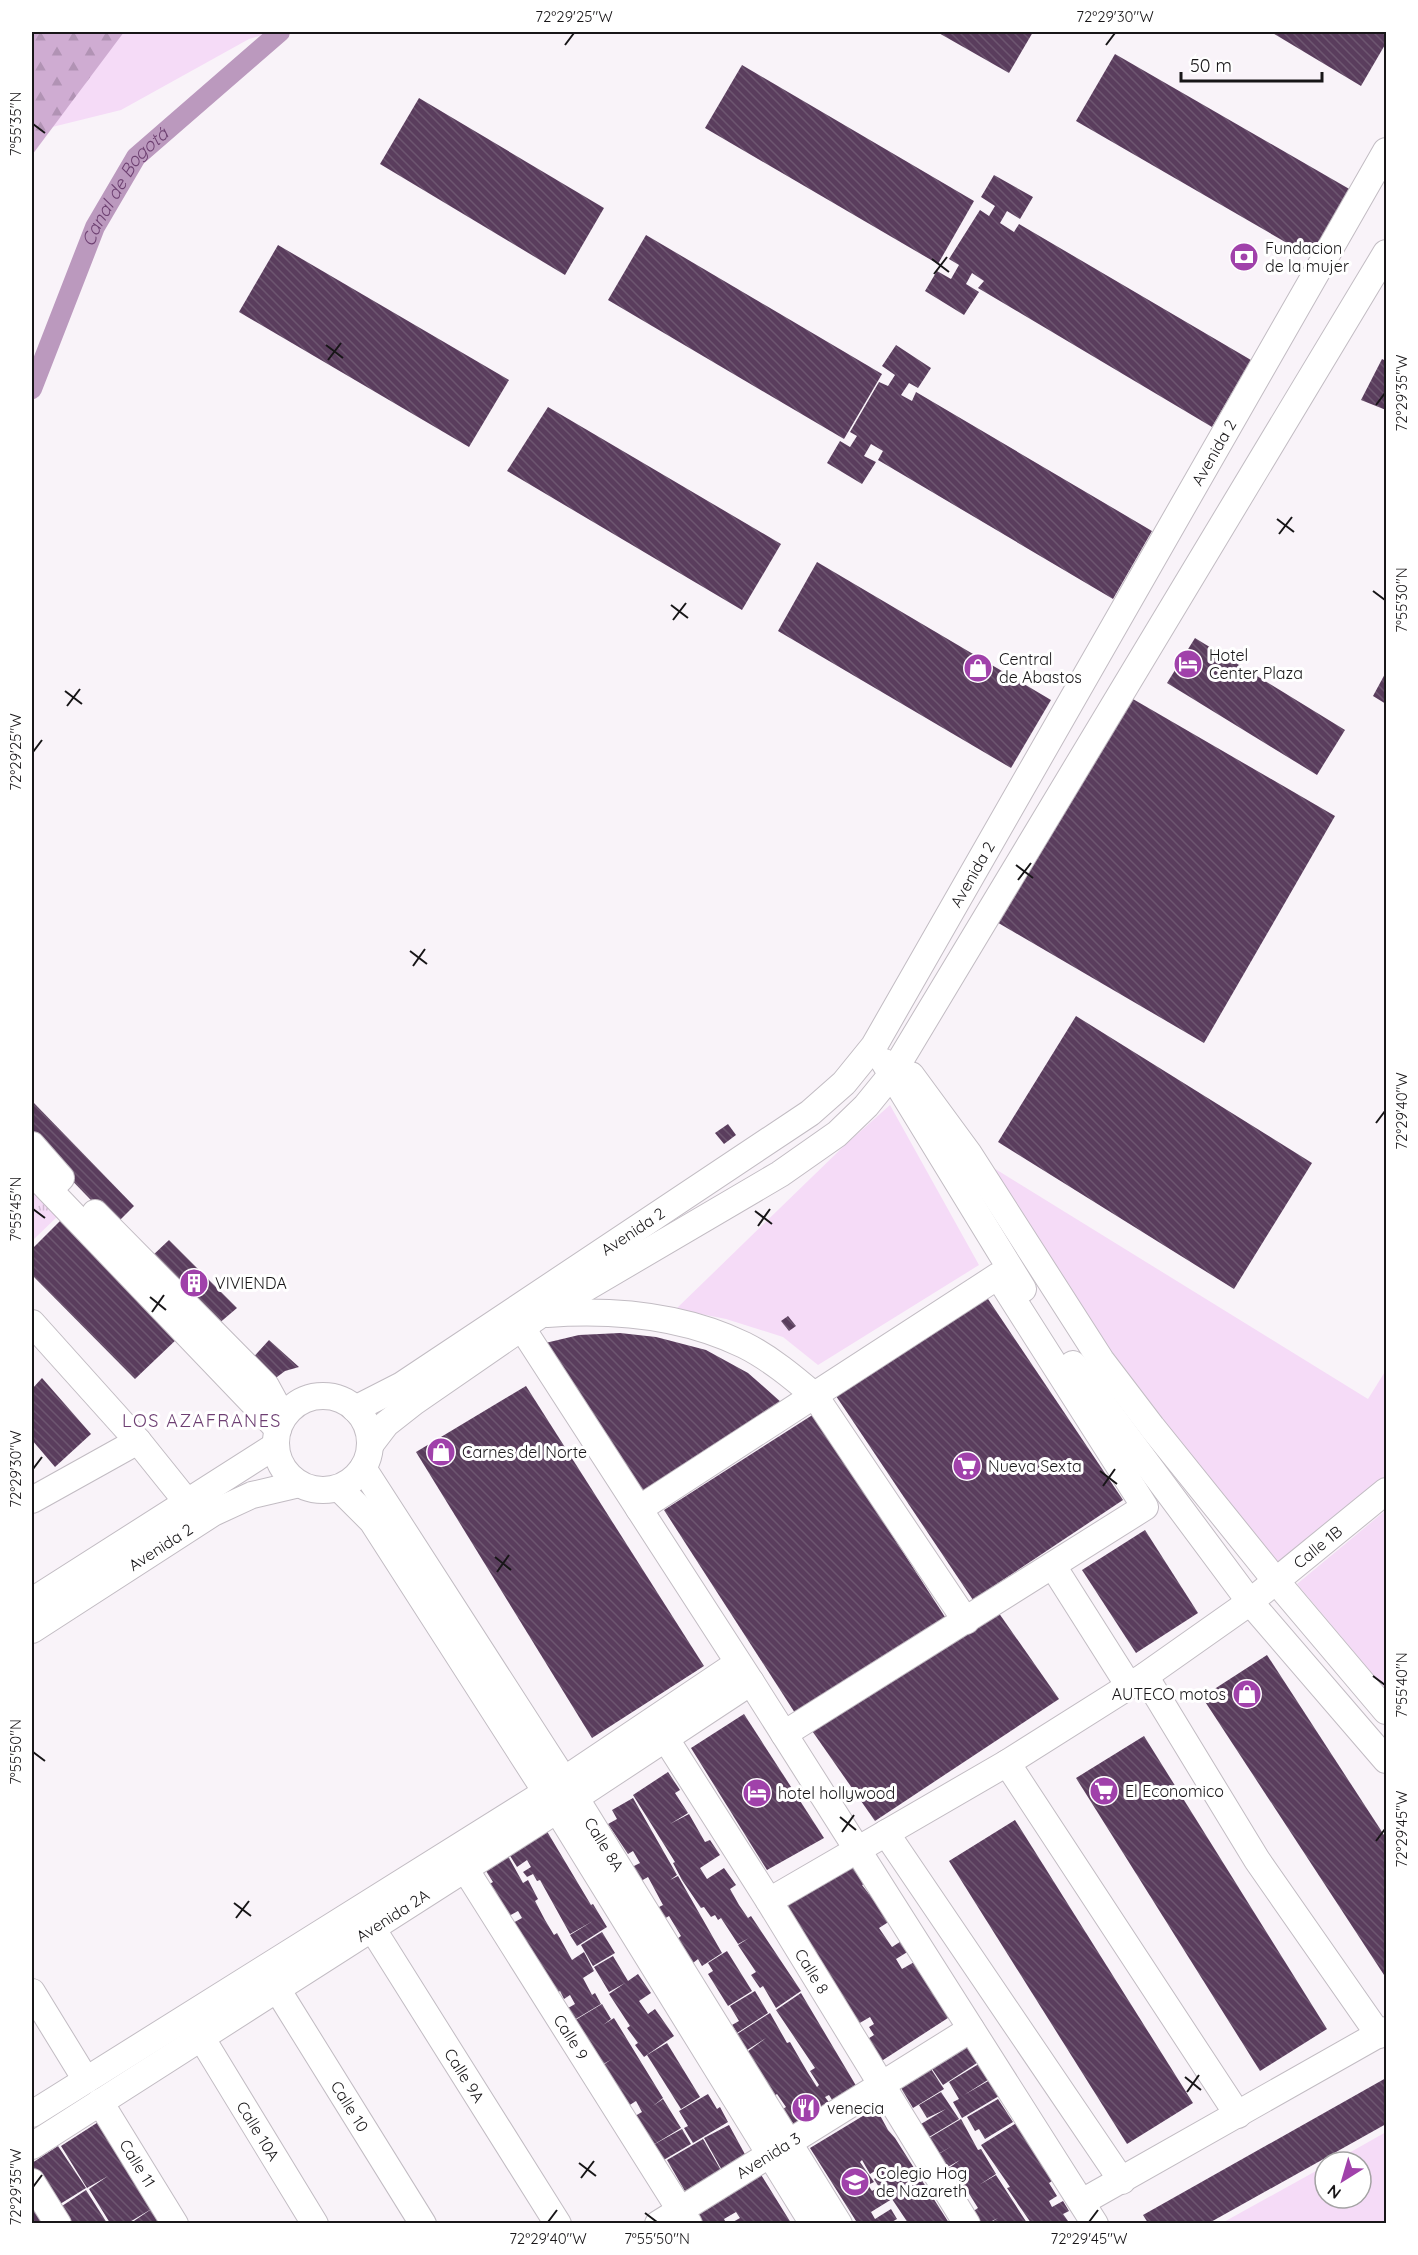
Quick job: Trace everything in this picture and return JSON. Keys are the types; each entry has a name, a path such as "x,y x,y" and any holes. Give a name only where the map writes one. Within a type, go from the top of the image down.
{"street":[{"name":"Avenida 2","path":"355,1409 402,1385 810,1113 843,1083 878,1040 1386,151"},
{"name":"Avenida 2","path":"367,1456 387,1424 414,1402 531,1321 780,1174 837,1134 866,1106 896,1067 1386,253"},
{"path":"878,1040 896,1067 1020,1284 1080,1375 1250,1602 1386,1760"},
{"path":"896,1067 969,1154 1101,1360 1152,1428 1276,1581 1386,1710"},
{"path":"32,1145 55,1184 266,1386 279,1430 279,1461 287,1474 299,1484 312,1489 339,1488 357,1476 367,1456 369,1431 355,1409 341,1400 325,1396 302,1401 294,1405 279,1430"},
{"path":"32,1172 55,1184"},
{"path":"639,1509 998,1276 1145,1507 784,1734"},
{"path":"966,1621 815,1396 789,1374 746,1346 710,1332 651,1316 589,1311 531,1321 639,1509 1089,2213 1122,2181 1383,2033 1257,1860 1137,1681 1053,1566"},
{"path":"32,1323 138,1441 188,1502"},
{"name":"Avenida 2","path":"32,1601 188,1502 279,1430"},
{"path":"32,1500 138,1441"},
{"name":"Calle 8A","path":"367,1456 561,1795 779,2149 813,2223"},
{"name":"Avenida 2","path":"32,1630 213,1513 252,1494 299,1484"},
{"name":"Calle 8A","path":"339,1488 372,1521 561,1795"},
{"name":"Calle 1B","path":"769,1901 1007,1763 1137,1681 1250,1602 1386,1491"},
{"name":"Avenida 2A","path":"32,2114 459,1860 745,1672"},
{"name":"Calle 8","path":"660,1729 883,2084 967,2223"},
{"path":"1007,1763 1238,2115"},
{"path":"886,1833 1122,2181"},
{"name":"Avenida 2A","path":"32,2146 372,1928 459,1860"},
{"name":"Calle 9","path":"459,1860 685,2217"},
{"name":"Calle 9A","path":"372,1928 558,2223"},
{"name":"Calle 10","path":"277,1989 423,2223"},
{"path":"32,1992 86,2080"},
{"name":"Avenida 3","path":"658,2223 685,2217 779,2149 971,2029"},
{"name":"Calle 10A","path":"201,2037 315,2223"},
{"name":"Calle 11","path":"100,2102 175,2223"},
{"name":"Calle 8A","path":"779,2149 839,2223"},
{"path":"32,2182 58,2223"}],"green space":[{"path":"32,32 274,32 249,39 121,110 32,132"},
{"path":"32,32 124,32 32,155"},
{"path":"890,1105 979,1265 818,1365 783,1337 726,1319 676,1309 844,1146"},
{"path":"984,1162 1368,1399 1386,1370 1386,1478 1275,1569 1171,1446"},
{"path":"32,1185 59,1215 32,1241"},
{"path":"1386,1510 1386,1690 1297,1584"},
{"path":"1386,2132 1386,2223 1222,2223 1313,2173 1313,2210 1373,2210 1373,2150 1354,2150"}],"building":[{"path":"937,32 1033,32 1009,73"},
{"path":"1271,32 1386,32 1386,43 1361,86"},
{"path":"1115,54 1351,190 1313,258 1076,121"},
{"path":"742,65 974,201 938,264 705,128"},
{"path":"419,98 604,208 565,275 380,164"},
{"path":"994,175 1033,197 1020,219 1007,211 1000,223 1014,232 1019,224 1251,360 1212,427 978,288 984,281 972,273 966,284 979,292 964,315 925,291 937,271 951,279 959,265 949,259 980,210 989,216 995,206 981,197"},
{"path":"646,235 882,374 844,439 608,300"},
{"path":"278,245 509,380 469,447 239,312"},
{"path":"896,345 931,368 918,388 909,383 901,395 912,401 916,392 1152,531 1113,599 878,460 883,451 871,444 864,456 876,462 862,484 827,463 840,441 850,447 857,436 850,432 879,382 888,386 895,375 882,366"},
{"path":"1382,359 1386,361 1386,410 1361,400"},
{"path":"548,407 781,544 742,610 507,471"},
{"path":"817,562 1051,700 1011,768 778,631"},
{"path":"1195,638 1345,730 1317,775 1167,683"},
{"path":"1386,672 1386,704 1373,696"},
{"path":"1126,695 1335,816 1204,1043 995,921"},
{"path":"1076,1016 1312,1163 1234,1289 998,1142"},
{"path":"32,1101 134,1206 115,1225 32,1139"},
{"path":"728,1124 736,1135 724,1144 715,1133"},
{"path":"65,1216 179,1337 135,1379 32,1275 32,1249"},
{"name":"VIVIENDA","path":"169,1240 237,1308 217,1325 151,1257"},
{"path":"986,1296 1123,1500 973,1600 836,1396"},
{"path":"788,1316 796,1326 789,1331 781,1321"},
{"path":"620,1333 656,1337 706,1350 748,1373 782,1403 636,1496 537,1345 579,1335"},
{"name":"VIVIENDA","path":"269,1340 299,1367 285,1371 277,1377 272,1386 249,1362"},
{"path":"42,1378 91,1434 55,1467 32,1440 32,1389"},
{"path":"526,1386 704,1666 592,1738 416,1452"},
{"path":"814,1414 945,1617 795,1713 664,1510"},
{"path":"1145,1530 1198,1613 1136,1653 1082,1570"},
{"path":"996,1609 1059,1699 875,1821 808,1725"},
{"path":"1267,1655 1386,1838 1386,1978 1202,1697"},
{"name":"hotel hollywood","path":"744,1714 824,1838 767,1870 691,1748"},
{"path":"1144,1736 1327,2029 1260,2071 1076,1778"},
{"path":"668,1772 680,1790 675,1793 688,1813 670,1824 689,1814 705,1842 710,1840 720,1855 700,1868 707,1879 724,1868 736,1885 730,1889 739,1905 748,1918 751,1916 801,1991 776,2008 763,1986 760,1988 751,1975 756,1972 738,1945 749,1938 738,1944 721,1918 718,1920 715,1915 711,1917 704,1907 701,1908 682,1880 673,1863 675,1862 633,1795"},
{"path":"633,1798 677,1875 670,1880 678,1876 722,1953 702,1966 698,1959 693,1963 677,1939 681,1936 669,1916 664,1919 657,1908 663,1905 648,1877 641,1881 632,1867 640,1863 633,1851 628,1854 608,1824 617,1819 612,1810"},
{"path":"1015,1820 1193,2103 1127,2144 949,1861"},
{"path":"545,1828 591,1905 593,1904 607,1927 577,1946 570,1935 593,1921 570,1934 540,1880 537,1881 533,1874 527,1877 523,1872 531,1867 527,1860 517,1867 507,1851"},
{"path":"508,1856 523,1883 528,1880 545,1920 554,1935 557,1933 572,1960 584,1952 594,1971 583,1978 592,1995 595,1993 601,2004 569,2023 563,2011 575,2004 570,1995 564,1999 560,1991 553,1996 511,1924 522,1918 518,1911 505,1918 483,1888 493,1882 486,1871"},
{"path":"850,1857 866,1883 862,1885 869,1894 872,1892 890,1921 879,1928 892,1947 903,1940 909,1951 896,1959 902,1969 916,1961 951,2016 880,2062 866,2040 874,2035 869,2027 874,2024 870,2017 858,2024 779,1900"},
{"path":"602,1932 615,1953 593,1966 581,1945"},
{"path":"727,1951 752,1991 728,2006 708,1974 713,1971 708,1963"},
{"path":"613,1956 628,1981 638,1974 651,1993 639,2001 648,2014 655,2009 674,2036 644,2057 635,2045 638,2043 627,2028 630,2026 609,1994 625,1983 609,1992 594,1967"},
{"path":"755,1991 768,2013 737,2033 732,2025 739,2021 730,2006"},
{"path":"801,1993 858,2089 834,2103 829,2095 825,2097 831,2105 796,2128 783,2109 786,2107 777,2094 774,2096 747,2052 766,2038 744,2052 734,2036 770,2013 817,2087 819,2085 810,2071 815,2068 776,2010"},
{"path":"602,2004 611,2019 603,2025 614,2018 663,2098 653,2106 663,2099 681,2128 653,2145 635,2116 642,2112 636,2101 625,2108 600,2067 612,2059 600,2066 572,2022"},
{"path":"971,2040 983,2059 943,2085 930,2066"},
{"path":"667,2043 700,2097 681,2109 647,2055"},
{"path":"982,2062 991,2078 964,2095 990,2080 999,2096 962,2118 953,2102 959,2099 949,2082"},
{"path":"931,2069 944,2089 913,2108 901,2088"},
{"path":"1386,2078 1386,2124 1340,2150 1313,2150 1313,2165 1209,2223 1148,2223 1143,2215"},
{"path":"941,2092 959,2119 929,2137 921,2124 946,2109 927,2118 919,2105"},
{"path":"708,2094 717,2109 720,2107 728,2122 693,2143 684,2128 688,2126 679,2111"},
{"path":"998,2099 1013,2122 985,2139 979,2129 975,2131 967,2117"},
{"path":"876,2108 949,2223 908,2223 892,2199 871,2212 875,2219 891,2209 897,2219 890,2223 857,2223 810,2148","holes":["862,2160 870,2174 880,2168 882,2174 874,2179 879,2187 872,2191 868,2185 874,2182 860,2162"]},
{"path":"103,2119 169,2223 131,2223 153,2208 128,2223 110,2223 89,2189 108,2176 87,2188 61,2146"},
{"path":"961,2119 978,2150 981,2149 996,2174 979,2185 996,2175 1027,2223 990,2223 998,2218 988,2223 980,2223 972,2212 978,2208 968,2192 962,2195 946,2170 960,2160 946,2168 937,2155 952,2146 938,2154 929,2138"},
{"path":"1018,2122 1052,2181 1049,2183 1057,2196 1049,2201 1052,2207 1063,2201 1069,2211 1063,2214 1068,2221 1064,2223 1031,2223 981,2145"},
{"path":"729,2125 747,2158 723,2172 704,2138"},
{"path":"682,2129 691,2144 662,2161 653,2145"},
{"path":"703,2139 722,2172 686,2193 667,2160"},
{"path":"58,2146 86,2188 52,2209 32,2177 32,2163"},
{"path":"760,2173 791,2223 731,2223 740,2218 736,2212 724,2219 726,2223 695,2223 690,2215"},
{"path":"86,2190 107,2223 60,2223 53,2212"},
{"path":"32,2197 49,2223 32,2223"}],"waterway":[{"name":"Canal de Bogotá","path":"32,389 95,227 136,157 280,32"}],"place":[{"name":"Fundacion de la mujer","path":"1244,257"},
{"name":"Hotel Center Plaza","path":"1188,664"},
{"name":"Central de Abastos","path":"978,668"},
{"name":"VIVIENDA","path":"194,1283"},
{"name":"Carnes del Norte","path":"441,1452"},
{"name":"Nueva Sexta","path":"967,1466"},
{"name":"AUTECO motos","path":"1247,1694"},
{"name":"El Economico","path":"1104,1791"},
{"name":"hotel hollywood","path":"757,1793"},
{"name":"venecia","path":"806,2108"},
{"name":"Colegio Hog de Nazareth","path":"855,2182"}],"district":[{"name":"LOS AZAFRANES","path":"202,1421"}]}
